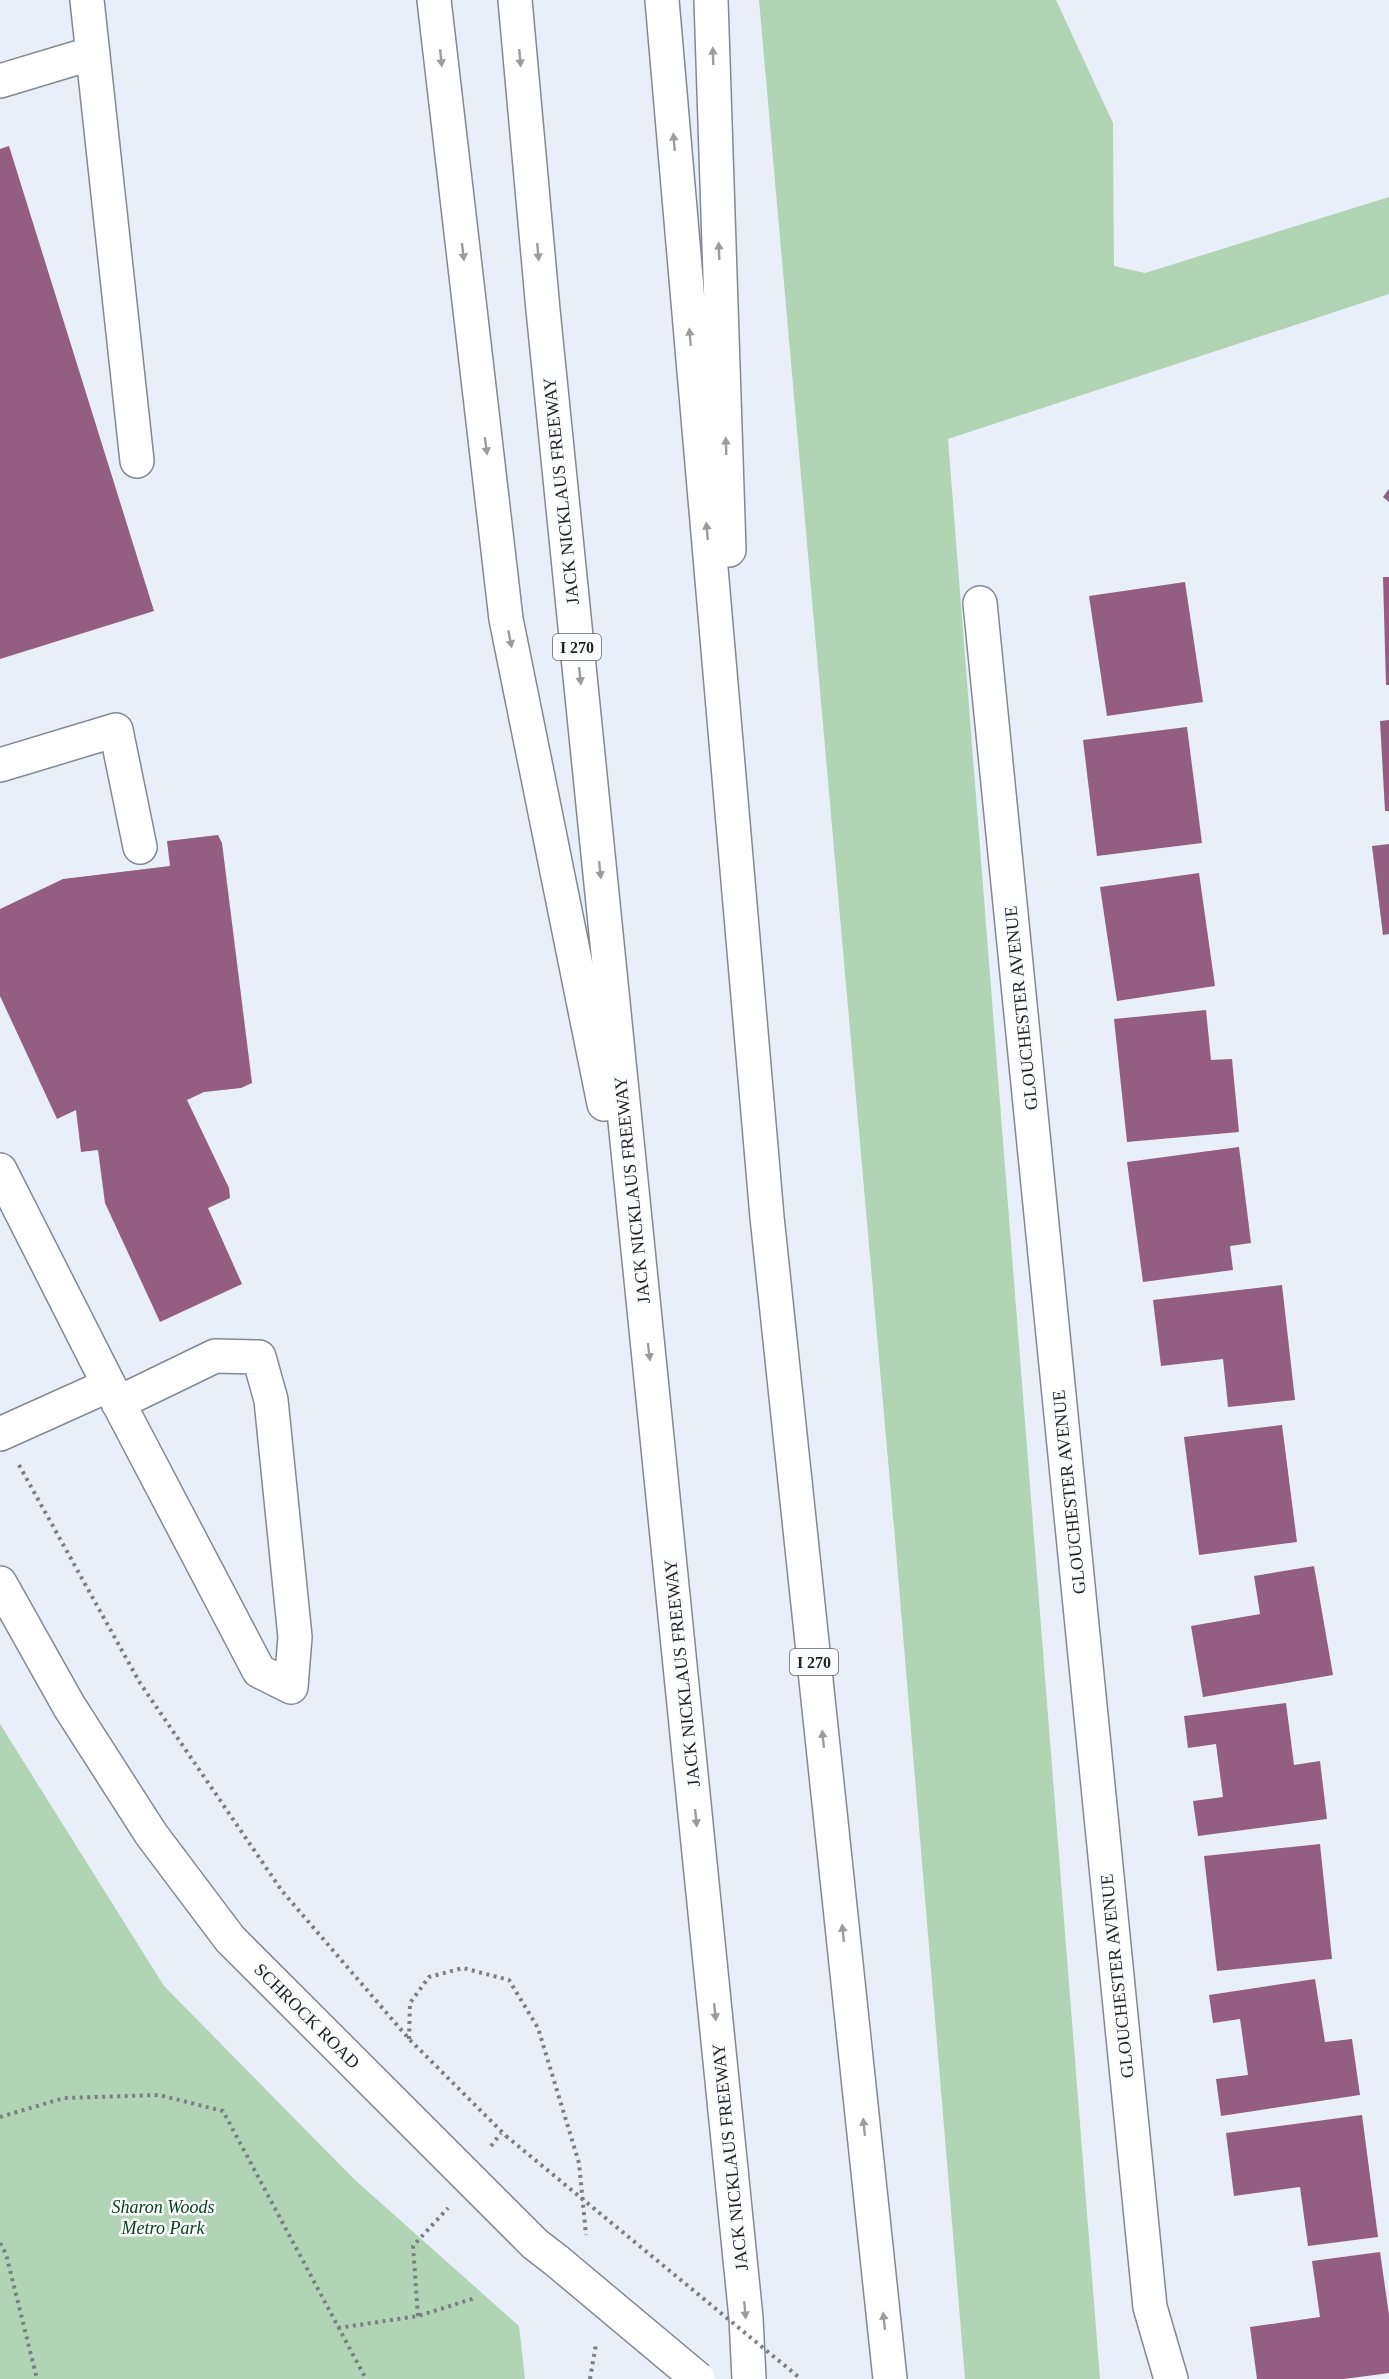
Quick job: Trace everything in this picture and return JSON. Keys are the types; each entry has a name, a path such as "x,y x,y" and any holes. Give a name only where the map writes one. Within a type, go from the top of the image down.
{"main road":[{"path":"87,0 136,461"},
{"path":"434,0 507,619 643,1294"},
{"name":"JACK NICKLAUS FREEWAY","path":"515,0 543,310 744,2307 749,2379"},
{"name":"I 270","path":"662,0 767,1217 890,2379"},
{"path":"711,0 742,945"},
{"path":"0,81 93,53"},
{"name":"GLOUCHESTER AVENUE","path":"980,603 1150,2307 1171,2379"},
{"path":"0,765 116,730 140,848"},
{"path":"0,1170 114,1394 259,1671 291,1687 295,1636 271,1400 259,1357 215,1356 114,1394 1,1434"},
{"name":"SCHROCK ROAD","path":"0,1583 69,1706 151,1834 230,1939 535,2244 698,2379"}],"path":[{"path":"1,1434 147,1693 282,1891 409,2039 506,2136 801,2379"},
{"path":"409,2039 410,2003 429,1977 463,1968 509,1980 538,2028 579,2163 587,2246"},
{"path":"0,2117 64,2098 147,2095 159,2095 223,2111 366,2379"},
{"path":"418,2316 413,2246 473,2182"},
{"path":"0,2243 6,2254 37,2379"},
{"path":"338,2328 418,2316 476,2298"},
{"path":"590,2379 597,2341"}],"green space":[{"path":"759,0 1056,0 1113,123 1114,266 1145,273 1389,197 1389,294 948,439 1100,2379 965,2379 895,1539"},
{"name":"Sharon Woods Metro Park","path":"0,1724 164,1986 355,2180 519,2326 525,2379 0,2379"}],"building":[{"path":"9,146 154,611 0,659 0,149"},
{"path":"1389,489 1389,502 1383,497"},
{"path":"1383,577 1389,577 1389,685 1386,685"},
{"path":"1185,582 1203,702 1107,716 1089,596"},
{"path":"1389,720 1389,811 1385,811 1380,721"},
{"path":"1187,727 1202,843 1097,856 1083,740"},
{"path":"218,835 222,843 252,1083 241,1088 204,1092 187,1100 229,1188 230,1198 208,1208 242,1284 160,1322 105,1203 98,1150 81,1152 76,1110 57,1119 0,996 0,909 63,879 170,866 167,841"},
{"path":"1389,844 1389,934 1383,935 1372,846"},
{"path":"1199,873 1215,986 1117,1001 1100,887"},
{"path":"1206,1010 1211,1060 1232,1059 1239,1132 1127,1142 1114,1019"},
{"path":"1239,1147 1251,1243 1230,1246 1233,1270 1143,1282 1127,1162"},
{"path":"1282,1285 1295,1400 1228,1407 1223,1359 1161,1366 1153,1300"},
{"path":"1282,1425 1297,1542 1199,1555 1184,1437"},
{"path":"1314,1566 1333,1675 1203,1697 1191,1626 1260,1614 1254,1576"},
{"path":"1286,1703 1294,1765 1320,1761 1327,1819 1198,1836 1193,1801 1223,1797 1216,1744 1188,1748 1184,1716"},
{"path":"1320,1844 1332,1959 1217,1971 1204,1856"},
{"path":"1315,1979 1325,2042 1352,2039 1360,2095 1221,2116 1216,2079 1248,2075 1240,2019 1213,2023 1209,1995"},
{"path":"1362,2115 1378,2237 1308,2246 1300,2187 1234,2196 1226,2133"},
{"path":"1380,2252 1389,2315 1389,2373 1344,2379 1257,2379 1250,2327 1320,2317 1312,2261"}]}
